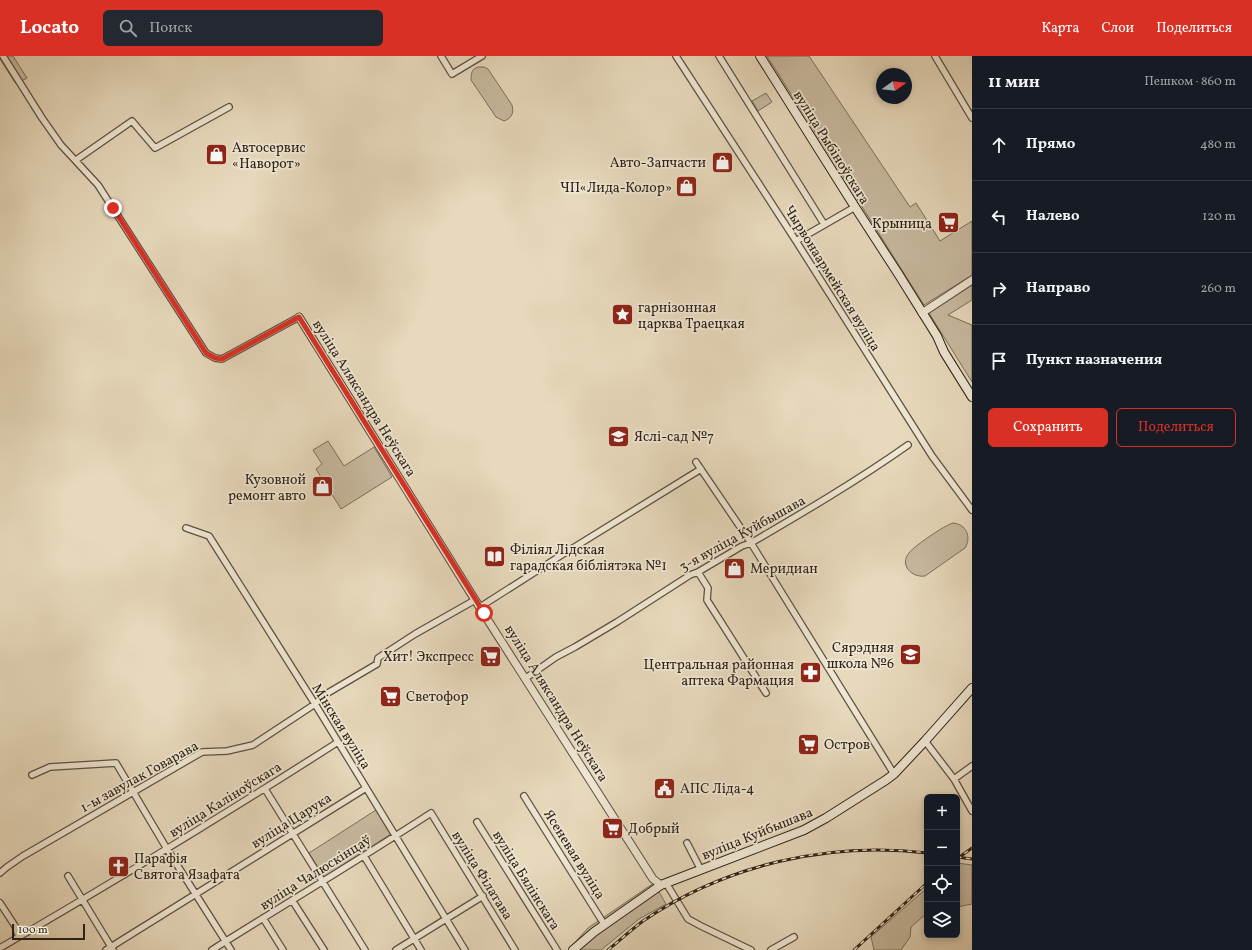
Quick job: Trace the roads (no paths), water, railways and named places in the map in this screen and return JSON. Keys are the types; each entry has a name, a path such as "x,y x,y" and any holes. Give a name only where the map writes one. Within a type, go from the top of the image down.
{"main road":[{"name":"вуліца Рыбіноўскага","path":"760,56 937,336 944,352 972,397"},
{"name":"вуліца Рыбіноўскага","path":"767,56 870,221 883,250"},
{"name":"вуліца Рыбіноўскага","path":"937,336 950,350 972,387"},
{"name":"вуліца Куйбышава","path":"573,950 604,924 663,884 804,830 826,818 886,780 894,774 925,741 972,688"}],"street":[{"name":"вуліца Аляксандра Неўскага","path":"3,56 61,145 98,184 206,353 215,358 222,359 299,317 475,600 653,879 663,884 688,919 751,950"},
{"path":"441,56 452,74 482,56"},
{"name":"Чырвонаармейская вуліца","path":"676,56 796,241 932,456 972,510"},
{"path":"719,56 824,224"},
{"path":"935,56 972,118"},
{"path":"76,160 132,121 155,148 229,107"},
{"path":"796,241 855,207"},
{"path":"922,313 972,280"},
{"name":"3-я вуліца Куйбышава","path":"526,678 556,657 617,622 690,575 698,572 742,546 751,543 874,469 908,445"},
{"path":"696,462 751,543 894,774"},
{"path":"480,607 701,469"},
{"name":"Мінская вуліца","path":"186,528 209,536 315,704 465,950"},
{"path":"698,572 708,588 707,600 766,693"},
{"name":"1-ы завулак Говарава","path":"0,873 23,856 202,752 227,751 253,745 315,704 326,694 377,664 378,658 415,634 475,600"},
{"path":"925,741 954,779 972,811"},
{"name":"вуліца Каліноўскага","path":"0,948 168,849 338,742"},
{"path":"32,775 50,767 116,763 231,950"},
{"path":"954,779 972,766"},
{"name":"вуліца Царука","path":"110,949 292,833 366,788"},
{"path":"265,789 365,950"},
{"name":"Ясеневая вуліца","path":"524,796 604,924"},
{"name":"вуліца Чалюскінцаў","path":"212,950 431,813"},
{"name":"вуліца Філатава","path":"431,813 515,950"},
{"name":"вуліца Бялінскага","path":"476,822 557,950"},
{"path":"687,843 701,870"},
{"path":"364,856 422,950"},
{"path":"68,876 110,949"},
{"path":"396,950 447,920 483,896"},
{"path":"292,900 324,950"},
{"path":"0,903 15,926 19,937"},
{"path":"263,918 283,950"},
{"path":"771,950 794,937"}],"railway":[{"path":"960,857 972,848"},
{"path":"608,950 643,921 675,902 708,885 743,872 816,854 890,850 924,853"},
{"path":"960,857 972,859"},
{"path":"854,950 924,886"}],"place":[{"name":"Автосервис «Наворот»","path":"217,155"},
{"name":"Авто-Запчасти","path":"722,162"},
{"name":"ЧП«Лида-Колор»","path":"687,187"},
{"name":"Крыница","path":"948,223"},
{"name":"гарнізонная царква Траецкая","path":"622,315"},
{"name":"Яслі-сад №7","path":"618,436"},
{"name":"Кузовной ремонт авто","path":"322,487"},
{"name":"Філіял Лідская гарадская бібліятэка №1","path":"495,557"},
{"name":"Меридиан","path":"735,568"},
{"name":"Сярэдняя школа №6","path":"910,655"},
{"name":"Хит! Экспресс","path":"490,656"},
{"name":"Центральная районная аптека Фармация","path":"810,672"},
{"name":"Светофор","path":"391,696"},
{"name":"Остров","path":"809,744"},
{"name":"АПС Ліда-4","path":"664,788"},
{"name":"Добрый","path":"613,828"},
{"name":"Парафія Святога Язафата","path":"118,866"}]}
